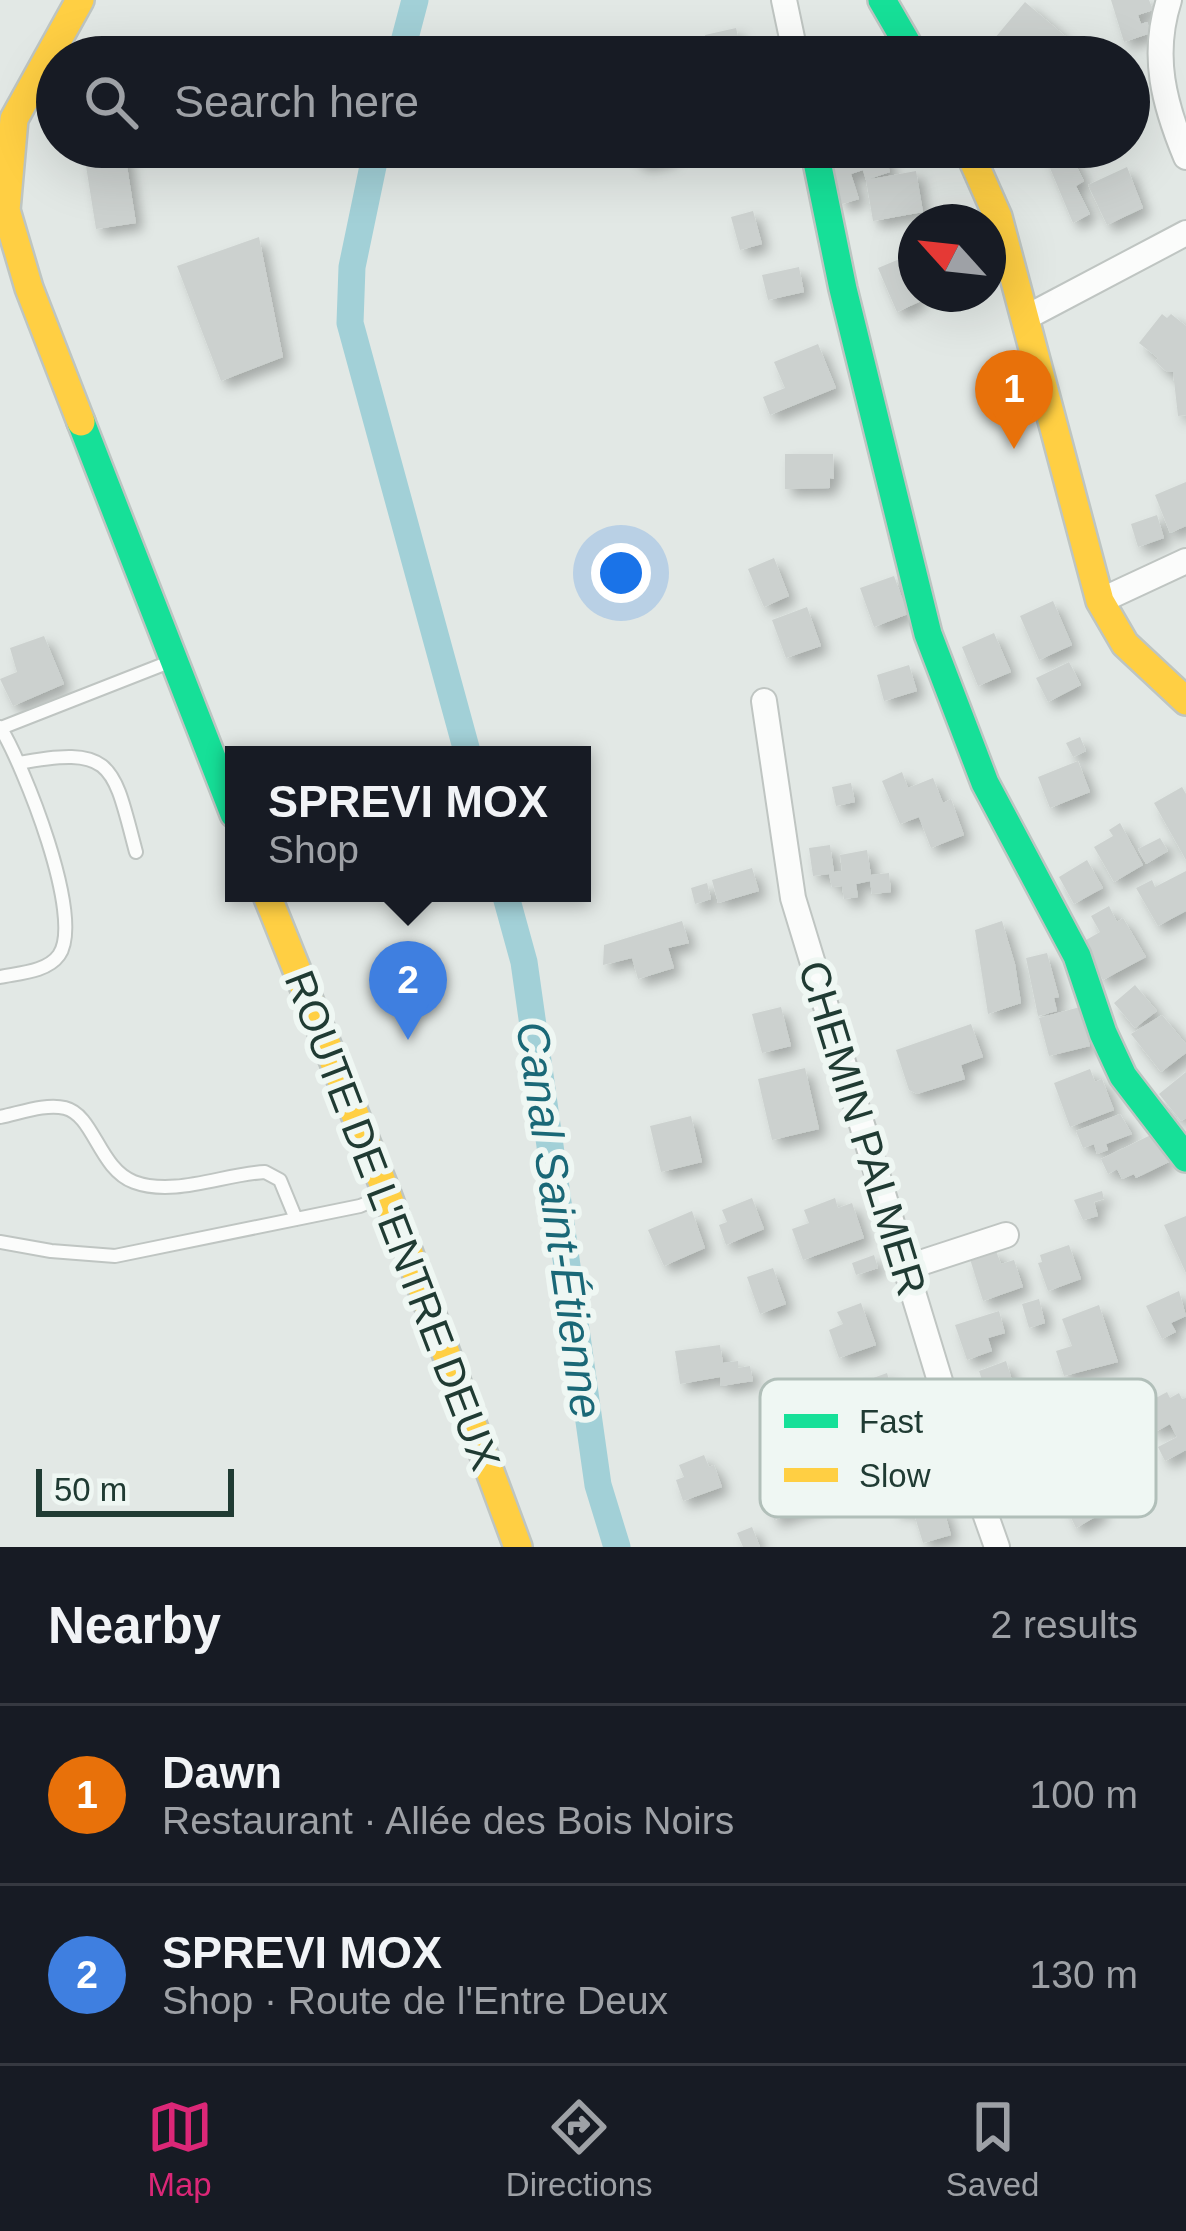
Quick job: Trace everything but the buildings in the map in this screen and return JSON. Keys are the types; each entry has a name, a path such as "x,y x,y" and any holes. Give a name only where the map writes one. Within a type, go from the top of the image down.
{"main road":[{"path":"57,36 80,0"},
{"path":"882,0 903,36"},
{"path":"36,69 7,115 6,210 29,288 225,792"},
{"path":"818,168 843,289 928,634 985,783 1077,956 1123,1076 1186,1158"},
{"path":"976,168 998,217 1064,456 1125,644 1178,693"},
{"name":"ROUTE DE L'ENTRE DEUX","path":"270,902 387,1194 518,1547"}],"street":[{"path":"784,0 792,36"},
{"path":"1169,0 1162,24 1160,67 1166,108 1186,157"},
{"path":"1027,317 1186,233"},
{"path":"1109,597 1186,561"},
{"name":"CHEMIN PALMER","path":"764,701 793,898 939,1379"},
{"path":"905,1268 1006,1235"},
{"name":"CHEMIN PALMER","path":"986,1517 997,1547"}],"lane":[{"path":"0,977 45,967 57,959 68,924 44,826 0,727 172,661"},
{"path":"19,763 67,754 99,762 122,801 136,852"},
{"path":"0,1117 45,1107 65,1108 81,1116 112,1167 130,1181 155,1186 265,1172 280,1180 296,1219"},
{"path":"0,1242 115,1256 360,1206 387,1194"}],"waterway":[{"name":"Canal Saint-Étienne","path":"406,36 415,0"},
{"name":"Canal Saint-Étienne","path":"373,168 352,267 350,323 466,746"},
{"name":"Canal Saint-Étienne","path":"507,902 524,962 598,1485 617,1547"}],"traffic: fast":[{"path":"882,0 903,36"},
{"path":"818,168 843,289 928,634 985,783 1077,956 1123,1076 1186,1158"},
{"path":"81,422 225,791"}],"traffic: slow":[{"path":"60,36 80,0"},
{"path":"36,79 14,119 6,210 29,288 81,422"},
{"path":"976,168 998,217 1100,601 1125,644 1186,701"},
{"path":"270,902 387,1194 518,1547"}],"place":[{"name":"Dawn","path":"1014,449"},
{"name":"SPREVI MOX","path":"408,1040"}]}
